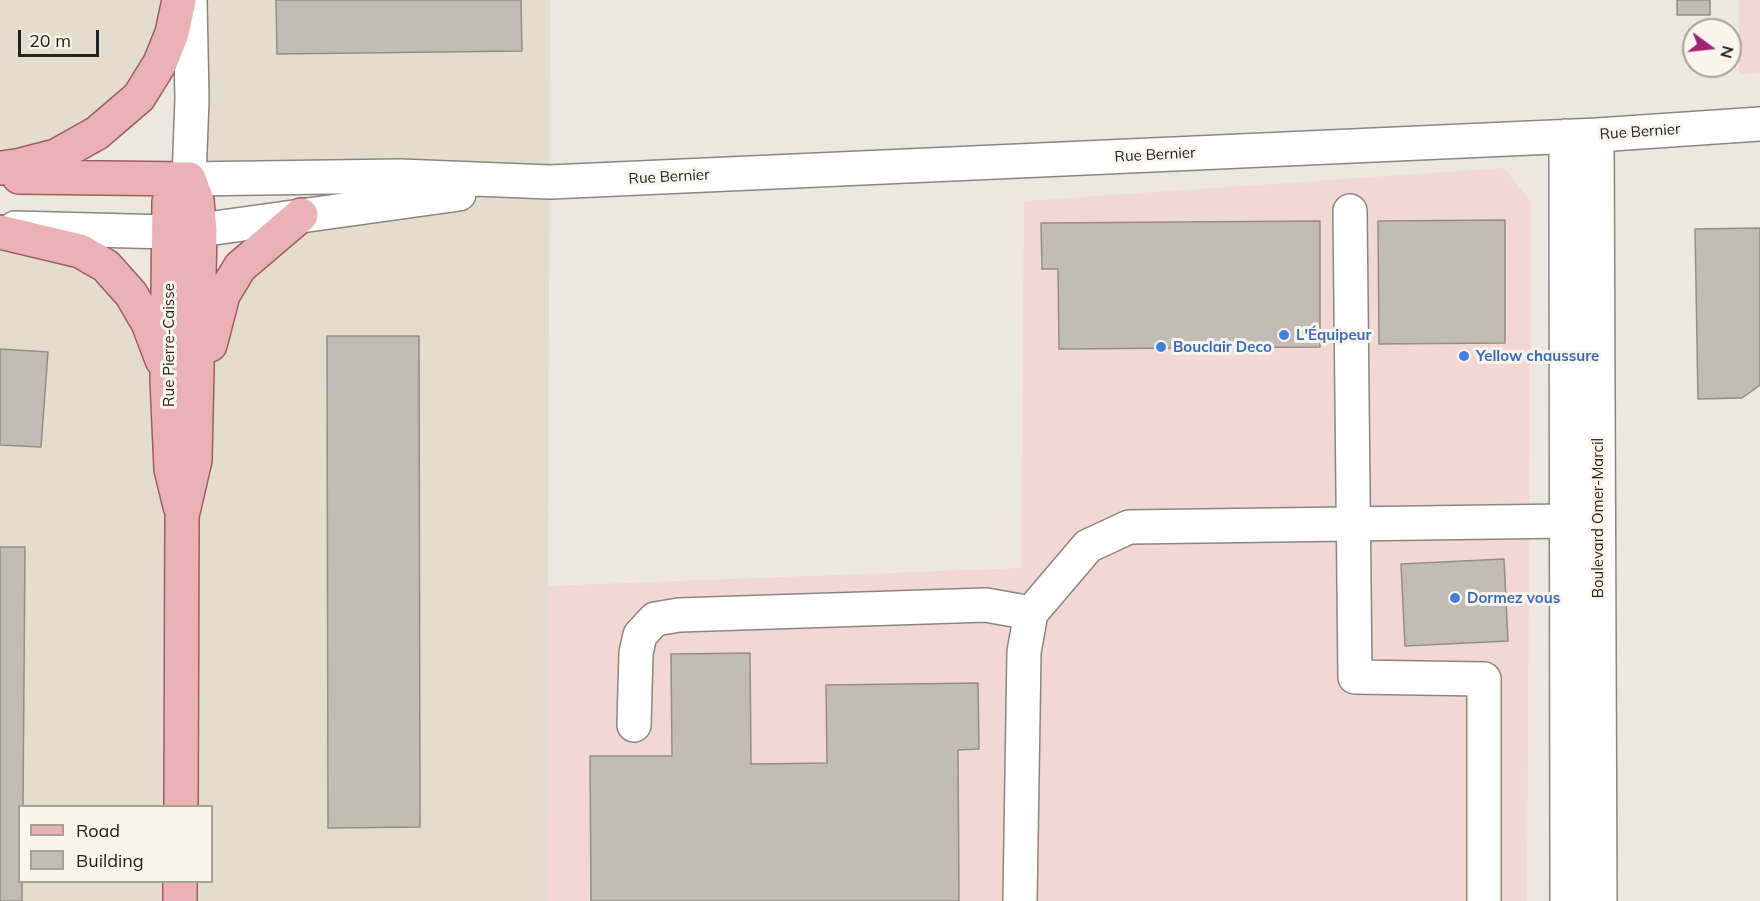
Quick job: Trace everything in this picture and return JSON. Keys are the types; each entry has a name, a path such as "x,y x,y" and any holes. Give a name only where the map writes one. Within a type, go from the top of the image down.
{"main road":[{"path":"0,168 56,156 98,133 139,97 160,63 172,33 179,0"},
{"path":"0,177 189,180"},
{"name":"Rue Pierre-Caisse","path":"181,805 182,516 195,460 195,405 184,231 169,202 189,180"},
{"path":"195,405 223,296 240,267 301,215"},
{"name":"Rue Pierre-Caisse","path":"182,516 171,469 167,380 184,231"},
{"path":"0,232 80,251 106,266 131,294 148,323 167,380"},
{"path":"180,883 180,901"}],"street":[{"path":"189,180 192,99 190,0"},
{"name":"Rue Bernier","path":"189,180 400,176 550,182 1582,135 1760,124"},
{"name":"Boulevard Omer-Marcil","path":"1567,901 1566,521 1582,135"},
{"name":"Boulevard Omer-Marcil","path":"1582,135 1599,617 1600,901"},
{"name":"Rue Bernier","path":"0,227 184,231 550,182"},
{"path":"1350,212 1355,677 1484,679 1484,901"},
{"path":"1020,901 1024,652 1031,613 1088,546 1130,527 1566,521"},
{"path":"634,725 636,653 640,635 655,619 679,615 986,605 1031,613"},
{"path":"1567,617 1599,617"}],"shaded area":[{"path":"0,0 179,0 139,97 0,168"},
{"path":"189,0 550,0 547,901 0,901 0,232 80,251 157,345 223,295 301,215 544,183 189,179"},
{"path":"1739,0 1760,0 1760,73 1742,74 1742,18 1739,18"},
{"path":"1504,168 1531,202 1527,901 547,901 547,586 1021,568 1024,201"}],"building":[{"path":"276,0 521,0 522,51 277,54"},
{"path":"1677,0 1710,0 1710,15 1677,15"},
{"path":"1505,220 1505,343 1379,344 1378,221"},
{"path":"1320,221 1320,347 1059,349 1058,269 1042,269 1041,223"},
{"path":"1760,228 1760,385 1742,398 1698,399 1695,229"},
{"path":"327,336 419,336 420,827 328,828"},
{"path":"0,349 48,352 41,447 0,445"},
{"path":"0,547 25,547 23,805 18,805 18,883 22,883 22,901 0,901"},
{"path":"1504,559 1508,641 1405,646 1401,564"},
{"path":"750,653 751,764 827,763 826,685 978,683 979,749 958,750 959,901 591,901 590,756 672,756 671,654"}],"place":[{"name":"L'Équipeur","path":"1284,335"},
{"name":"Bouclair Deco","path":"1161,347"},
{"name":"Yellow chaussure","path":"1464,356"},
{"name":"Dormez vous","path":"1455,598"}]}
